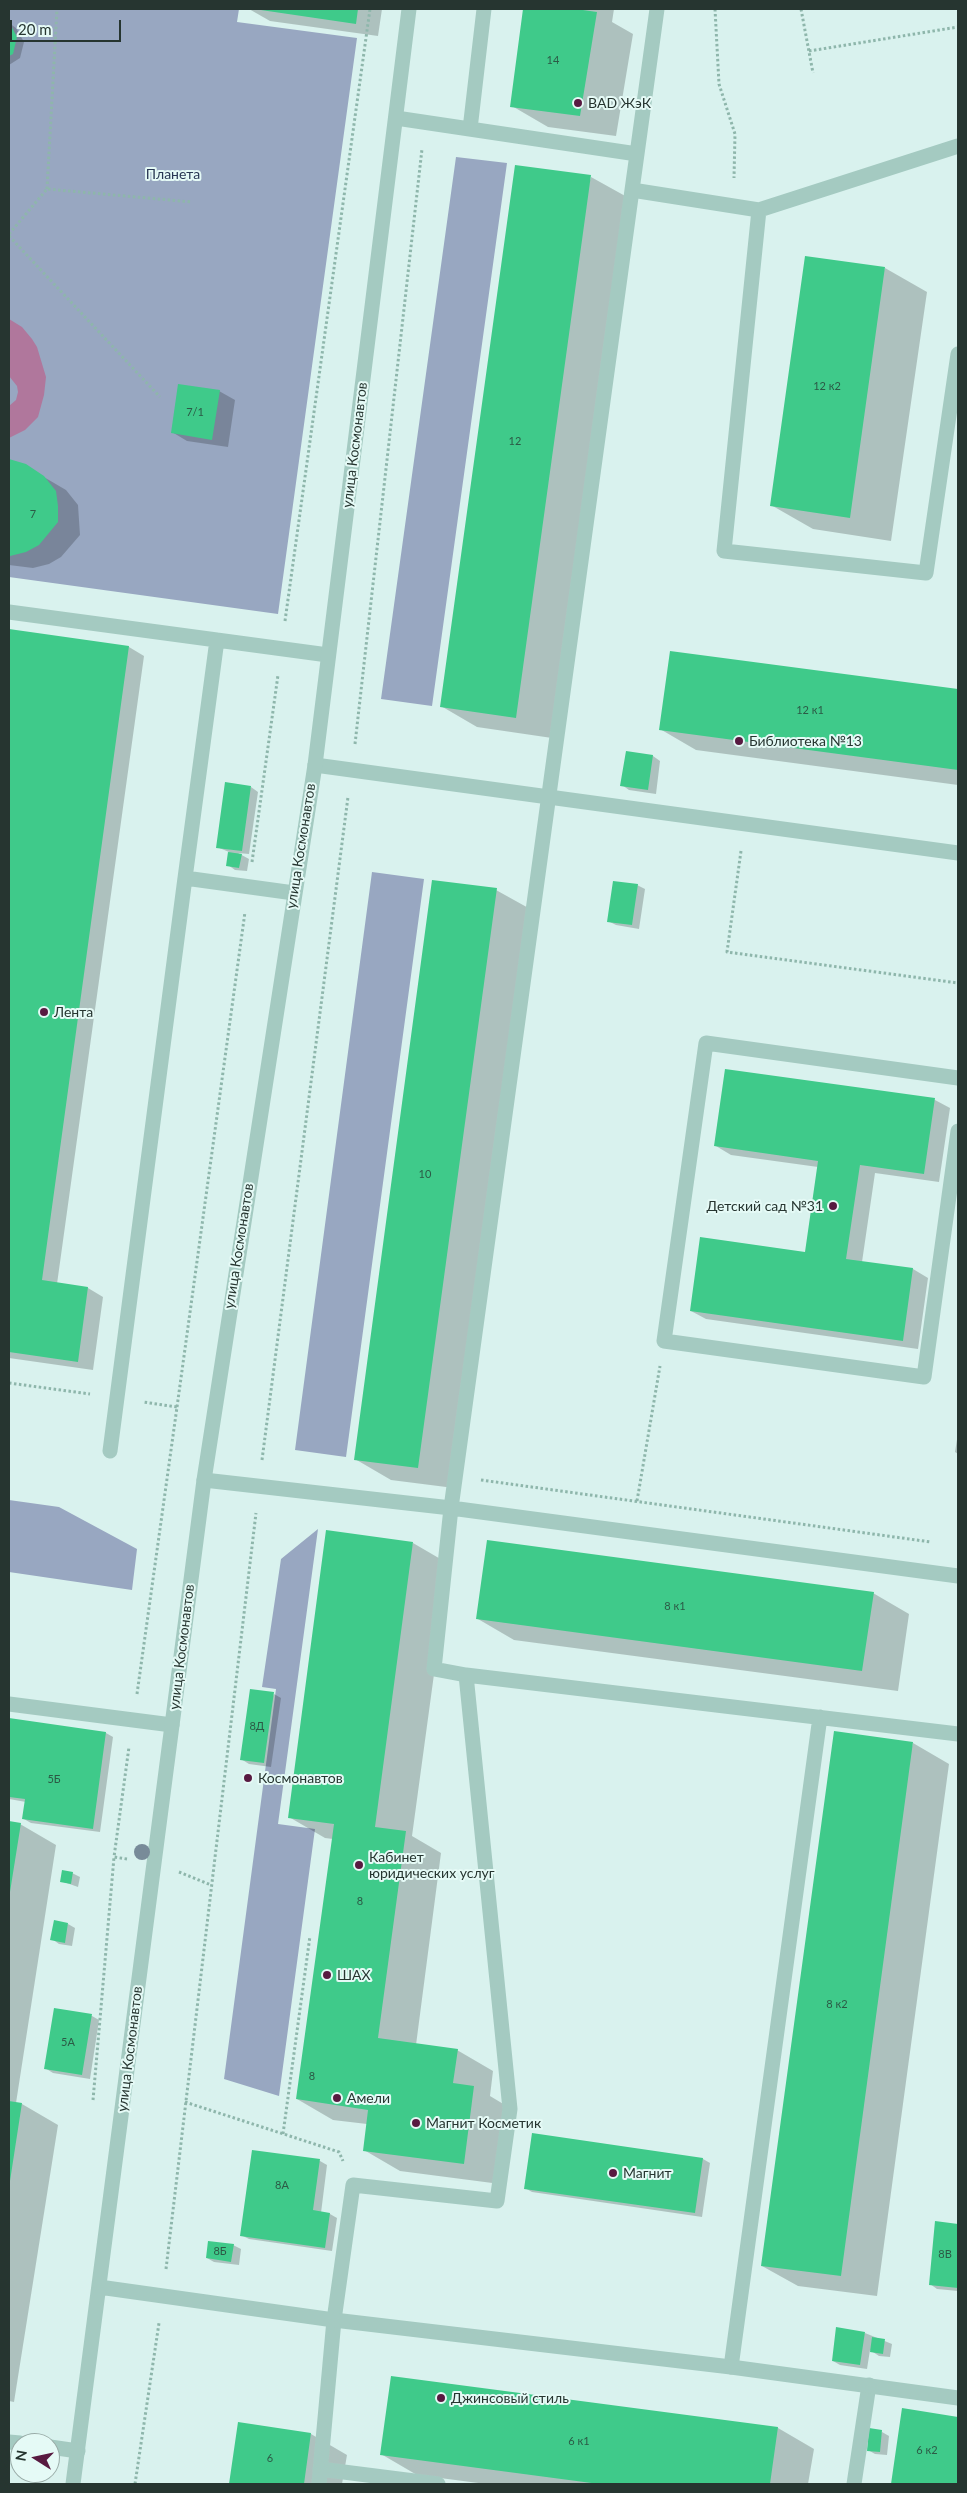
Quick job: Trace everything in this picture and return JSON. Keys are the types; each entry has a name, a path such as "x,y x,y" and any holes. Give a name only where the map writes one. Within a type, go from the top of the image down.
{"street":[{"name":"улица Космонавтов","path":"73,2484 204,1480 314,765 409,9"},
{"path":"470,129 484,9"},
{"path":"657,9 451,1508 434,1669 466,1675 958,1734"},
{"path":"396,118 637,154"},
{"path":"632,190 759,210 958,146"},
{"path":"759,210 724,551 926,573 958,354"},
{"path":"9,612 328,655"},
{"path":"110,1451 216,640"},
{"path":"314,765 958,853"},
{"path":"185,878 294,893"},
{"path":"958,1078 706,1043 664,1341 924,1377 952,1227 958,1131"},
{"path":"204,1480 451,1508 958,1576"},
{"path":"319,2484 334,2320 353,2185 497,2202 510,2108 466,1675"},
{"path":"9,1704 172,1725"},
{"path":"732,2367 820,1717"},
{"path":"99,2288 334,2320 732,2367 958,2398"},
{"path":"854,2484 869,2385"},
{"path":"60,2448 78,2451"},
{"path":"320,2469 438,2484"}],"path":[{"path":"57,9 47,189 9,235 160,397"},
{"path":"210,1885 154,1863 114,1857 370,9"},
{"path":"715,9 719,84 735,134 733,206"},
{"path":"801,9 813,73"},
{"path":"810,51 958,27"},
{"path":"135,2484 163,2296 210,1885 259,1486 352,770 425,122"},
{"path":"47,189 192,202"},
{"path":"745,824 727,952 958,984"},
{"path":"637,1501 664,1341"},
{"path":"9,1383 177,1407"},
{"path":"456,1476 939,1544"},
{"path":"283,2134 310,1936"},
{"path":"185,2102 339,2152 353,2185"}],"green space":[{"name":"Планета","path":"9,9 239,9 237,22 357,38 278,614 9,577"},
{"path":"456,157 507,163 432,706 381,699"},
{"path":"372,872 424,879 346,1457 295,1450"},
{"path":"9,1500 59,1507 137,1549 132,1590 9,1572"},
{"path":"318,1529 278,1824 315,1829 279,2096 224,2079 276,1689 262,1687 281,1559"}],"shaded area":[{"path":"9,319 22,327 32,339 37,347 46,377 44,395 38,417 25,430 9,438 9,406 16,400 18,392 17,386 9,376"}],"building":[{"path":"254,9 358,9 356,24"},
{"path":"523,9 576,9 597,12 580,116 510,107"},
{"path":"9,22 17,37 13,54 9,56"},
{"path":"515,165 591,175 516,718 440,707"},
{"path":"805,256 885,267 850,518 770,506"},
{"path":"178,384 220,390 212,440 171,433"},
{"path":"9,459 26,464 44,476 56,491 58,506 58,522 39,545 26,552 10,556"},
{"name":"Лента","path":"9,629 129,646 42,1280 88,1287 78,1362 9,1352"},
{"path":"670,651 958,689 958,770 659,730"},
{"path":"626,751 653,755 648,790 620,786"},
{"path":"225,782 251,786 242,851 216,848"},
{"path":"228,852 242,854 239,868 226,866"},
{"path":"432,880 497,888 418,1468 354,1460"},
{"path":"613,881 638,884 632,925 607,922"},
{"name":"Детский сад №31","path":"725,1069 935,1098 924,1174 860,1165 846,1259 913,1268 903,1341 690,1311 700,1237 805,1252 818,1161 714,1146"},
{"path":"326,1530 413,1542 375,1827 406,1831 378,2038 458,2049 453,2083 474,2086 464,2164 363,2151 368,2110 296,2099 334,1824 288,1818"},
{"path":"487,1540 874,1592 862,1671 476,1619"},
{"path":"250,1689 274,1692 264,1763 240,1760"},
{"path":"9,1718 106,1732 93,1829 22,1819 25,1799 9,1797"},
{"path":"834,1731 913,1742 841,2276 761,2266"},
{"path":"9,1821 21,1823 10,1892 9,1892"},
{"path":"62,1870 73,1872 71,1884 60,1882"},
{"path":"54,1920 68,1923 65,1943 50,1940"},
{"path":"54,2008 92,2014 82,2075 44,2069"},
{"path":"9,2101 22,2103 10,2181 9,2181"},
{"name":"Магнит","path":"532,2133 703,2158 695,2213 524,2189"},
{"path":"252,2150 320,2159 313,2210 330,2213 325,2248 240,2236"},
{"path":"935,2221 958,2224 958,2288 929,2285"},
{"path":"208,2241 234,2244 231,2262 206,2258"},
{"path":"836,2327 865,2332 860,2365 832,2361"},
{"path":"872,2337 885,2339 883,2354 870,2352"},
{"path":"391,2376 778,2427 770,2484 599,2484 380,2455"},
{"path":"902,2408 958,2417 958,2484 891,2484"},
{"path":"238,2422 311,2433 304,2484 229,2484"},
{"path":"869,2428 882,2430 880,2452 867,2451"}],"place":[{"name":"BAD ЖэК","path":"578,103"},
{"name":"Библиотека №13","path":"739,741"},
{"name":"Лента","path":"44,1012"},
{"name":"Детский сад №31","path":"833,1206"},
{"name":"Космонавтов","path":"248,1778"},
{"name":"Кабинет юридических услуг","path":"359,1865"},
{"name":"ШАХ","path":"327,1975"},
{"name":"Амели","path":"337,2098"},
{"name":"Магнит Косметик","path":"416,2123"},
{"name":"Магнит","path":"613,2173"},
{"name":"Джинсовый стиль","path":"441,2398"}]}
